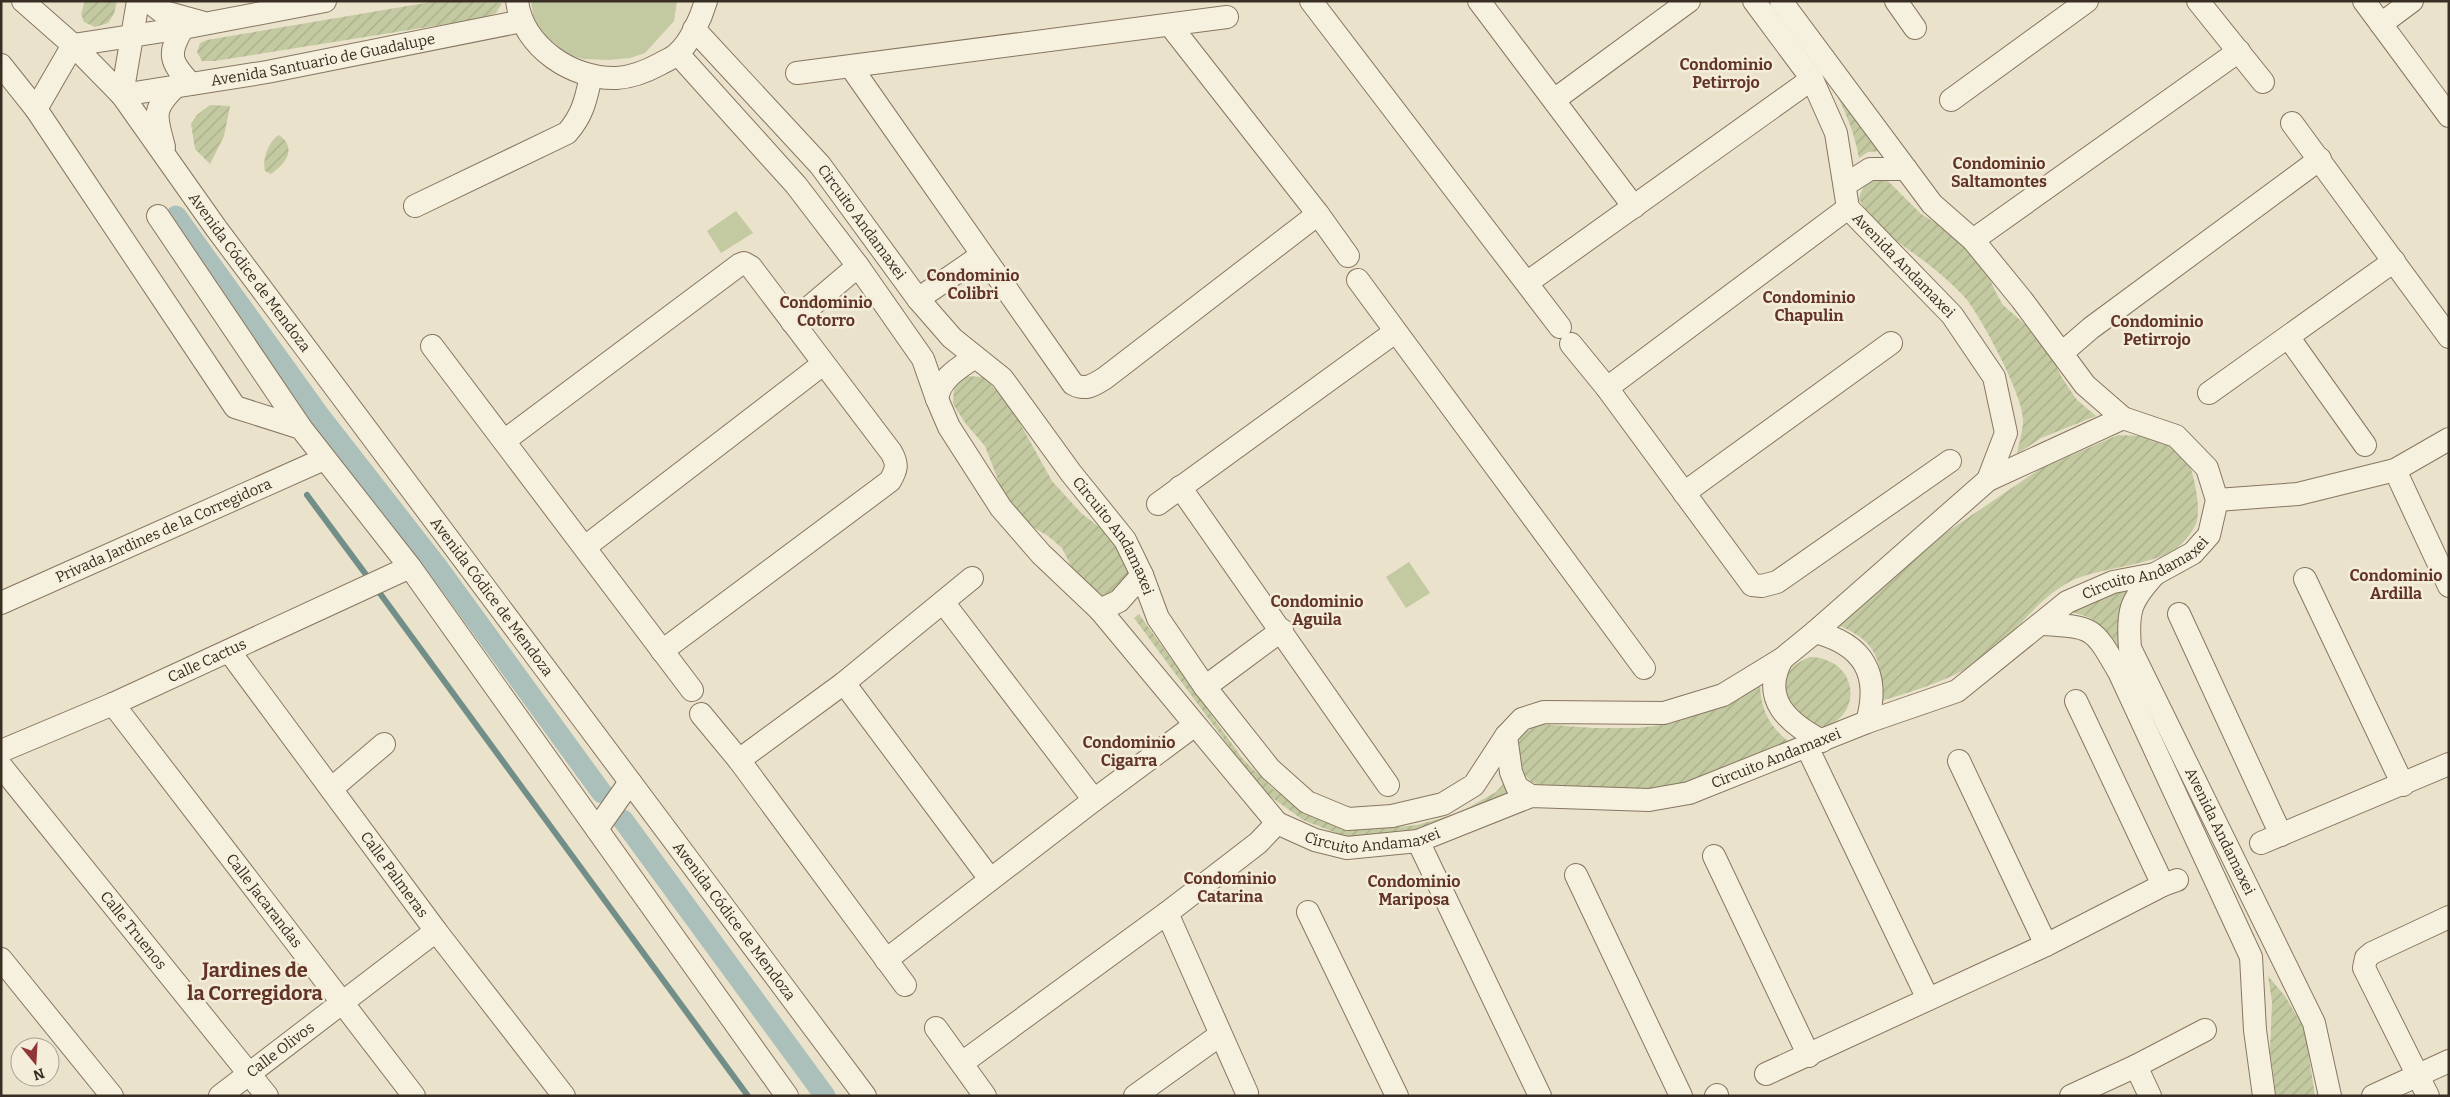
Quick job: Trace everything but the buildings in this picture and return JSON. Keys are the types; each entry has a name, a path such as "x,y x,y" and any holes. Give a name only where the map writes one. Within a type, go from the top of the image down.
{"street":[{"name":"Avenida Códice de Mendoza","path":"22,1 50,12 73,45 122,95 216,228 865,1096"},
{"path":"122,95 130,36 138,1"},
{"path":"148,1 161,12 207,24"},
{"path":"36,109 73,45 207,24 325,1"},
{"path":"519,11 537,43 558,62 591,76 618,78 645,72 678,54 694,30 706,1"},
{"path":"1311,1 1528,282 1566,336 1607,388 1752,585 1762,586 1777,582 1950,461"},
{"path":"1479,1 1634,207"},
{"path":"1554,100 1689,1"},
{"name":"Avenida Andamaxei","path":"1754,1 1812,79 1836,133 1848,208 1952,315 1994,377 2006,433 1988,480"},
{"path":"1781,1 1932,204 1973,240 2085,385 2123,418 2176,436 2207,468 2217,500 2298,494 2395,470 2449,439"},
{"path":"1896,1 1915,28"},
{"path":"1951,100 2087,1"},
{"path":"2198,1 2262,82"},
{"path":"2364,1 2449,116"},
{"path":"2381,24 2412,1"},
{"name":"Avenida Santuario de Guadalupe","path":"122,95 267,72 519,11"},
{"path":"797,74 1227,17"},
{"path":"1170,25 1318,214 1348,256"},
{"path":"166,155 158,120 158,108 165,97 184,85 172,57 174,44 183,28"},
{"name":"Circuito Andamaxei","path":"694,30 820,165 918,299 952,338 1002,378 1071,473 1126,540 1142,575 1158,618 1205,687 1270,769 1307,802 1348,818 1392,816 1443,804 1474,785 1506,736 1522,719 1544,712 1664,713 1723,695 1782,659 1988,480 2123,418"},
{"path":"1973,240 2239,51"},
{"name":"Circuito Andamaxei","path":"678,54 796,184 858,266 923,359 937,400 954,434 1001,508 1041,554 1100,610 1277,822 1315,840 1347,848 1418,840 1531,796 1649,800 1689,793 1814,749 1867,722 1957,690 2042,624 2067,602 2112,582 2154,574 2193,553 2209,535 2217,500"},
{"path":"1,65 36,109 236,407 301,428"},
{"path":"851,68 1073,384 1084,388 1096,384 1105,378 1318,214"},
{"path":"415,206 568,133 585,107 591,76"},
{"path":"1528,282 1812,79"},
{"path":"2292,123 2320,158 2449,337"},
{"path":"2062,353 2091,328 2320,158"},
{"path":"1845,185 1870,169 1906,169"},
{"path":"1607,388 1848,208"},
{"path":"158,216 301,428 410,567 786,1096"},
{"path":"918,299 982,255"},
{"path":"2209,393 2289,338 2394,261"},
{"path":"504,441 744,263 751,267 891,452 896,461 897,470 890,481 662,651"},
{"path":"792,322 858,266"},
{"path":"1358,280 1644,668"},
{"path":"1158,504 1395,332"},
{"path":"2289,338 2365,445"},
{"path":"1684,493 1891,344"},
{"path":"432,346 692,690"},
{"path":"937,400 938,393 952,372 975,357"},
{"path":"585,547 823,364"},
{"name":"Privada Jardines de la Corregidora","path":"1,603 324,459"},
{"path":"2395,470 2449,586"},
{"path":"1180,488 1282,630 1388,785"},
{"name":"Calle Cactus","path":"1,751 112,704 410,567"},
{"name":"Avenida Andamaxei","path":"2154,574 2136,594 2130,610 2128,628 2130,648 2277,944 2314,1023 2330,1096"},
{"path":"1100,610 1119,601 1142,575"},
{"path":"739,760 844,683 972,578"},
{"path":"2304,579 2403,785"},
{"path":"943,602 1094,800"},
{"path":"2179,614 2271,839 2449,764"},
{"name":"Avenida Andamaxei","path":"2042,624 2079,626 2098,636 2119,672 2251,957 2255,1030 2264,1096"},
{"path":"1205,687 1282,630"},
{"path":"1815,632 1835,637 1852,648 1865,663 1872,689 1873,702 1867,722"},
{"name":"Calle Palmeras","path":"228,651 436,931 564,1096"},
{"path":"1782,659 1776,670 1774,688 1778,705 1814,749 1928,999"},
{"path":"844,683 990,879"},
{"path":"1766,1074 1809,1056 2046,944 2170,882 2076,701"},
{"name":"Calle Jacarandas","path":"112,704 414,1096"},
{"path":"701,714 739,760 905,985"},
{"path":"886,960 990,879 1195,725"},
{"path":"1506,736 1511,772 1517,787 1531,796"},
{"path":"331,789 384,744"},
{"path":"1959,761 2046,944"},
{"name":"Calle Truenos","path":"1,766 250,1072 267,1096"},
{"path":"597,829 630,782"},
{"path":"962,1063 1258,844 1277,822"},
{"path":"1418,840 1540,1096"},
{"path":"1714,856 1809,1056"},
{"path":"1576,875 1680,1096"},
{"path":"1308,912 1397,1096"},
{"path":"1167,913 1220,1035 1248,1093"},
{"path":"2428,1096 2419,1074 2364,968 2372,953 2449,917"},
{"name":"Calle Olivos","path":"220,1096 436,931"},
{"path":"2251,957 2277,944"},
{"path":"1,959 112,1096"},
{"path":"936,1028 985,1096"},
{"path":"2071,1096 2136,1066 2205,1030"},
{"path":"1135,1096 1220,1035"},
{"path":"2372,1096 2449,1061"},
{"path":"2136,1066 2150,1096"}],"green space":[{"path":"85,1 117,1 114,14 108,23 95,27 84,22 81,14"},
{"path":"437,1 502,3 496,13 484,18 215,61 202,61 197,52 200,43 207,40"},
{"path":"531,1 677,1 674,21 645,53 630,58 608,60 583,59 567,54 540,31 533,15"},
{"path":"1823,70 1882,151 1868,152 1859,158 1845,112"},
{"path":"210,105 230,106 224,136 210,164 195,149 191,124 197,115"},
{"path":"279,135 285,140 289,151 285,161 271,174 265,171 265,156 269,146"},
{"path":"1884,177 1921,214 1969,243 1982,259 1994,289 2003,305 2045,342 2062,378 2077,400 2096,416 2041,438 2017,454 2023,420 2017,394 2001,358 1974,310 1967,300 1946,279 1883,229 1859,199 1867,183"},
{"path":"736,211 753,233 721,253 707,231"},
{"path":"965,376 983,377 1008,402 1052,481 1082,514 1110,535 1125,562 1130,580 1104,599 1075,574 1062,548 1048,536 1023,521 1008,506 985,446 966,424 953,404 954,388"},
{"path":"2118,435 2147,437 2167,442 2183,455 2187,461 2196,488 2198,513 2195,526 2185,540 2172,551 2159,557 2098,572 2071,581 2047,597 2007,638 1974,664 1935,683 1881,701 1881,675 1875,654 1861,638 1837,625 1885,574 2040,469"},
{"path":"1409,562 1430,593 1406,608 1386,577"},
{"path":"2117,592 2131,592 2121,651 2101,625 2088,617 2071,612"},
{"path":"1139,614 1242,758 1272,788 1299,806 1356,827 1389,828 1417,825 1459,813 1496,792 1504,783 1510,792 1407,836 1349,838 1303,820 1267,794 1240,761 1134,618"},
{"path":"1810,657 1827,660 1840,668 1847,679 1850,691 1849,704 1843,715 1833,723 1819,727 1809,726 1793,719 1781,685 1792,667"},
{"path":"1760,685 1762,702 1767,717 1776,730 1789,742 1704,777 1643,792 1616,792 1539,785 1527,777 1520,766 1518,747 1521,734 1540,724 1593,728 1638,728 1670,724 1733,703"},
{"path":"2268,976 2285,996 2305,1030 2315,1096 2276,1096 2270,1050 2272,1002"}],"waterway":[{"path":"176,216 319,415 436,565 602,793"},
{"path":"307,495 370,580"},
{"path":"376,588 748,1096"},
{"path":"623,820 825,1096"}],"district":[{"name":"Condominio Petirrojo","path":"1726,73"},
{"name":"Condominio Saltamontes","path":"1999,172"},
{"name":"Condominio Colibri","path":"973,284"},
{"name":"Condominio Chapulin","path":"1809,306"},
{"name":"Condominio Cotorro","path":"826,311"},
{"name":"Condominio Petirrojo","path":"2157,330"},
{"name":"Condominio Ardilla","path":"2396,584"},
{"name":"Condominio Aguila","path":"1317,610"},
{"name":"Condominio Cigarra","path":"1129,751"},
{"name":"Condominio Catarina","path":"1230,887"},
{"name":"Condominio Mariposa","path":"1414,890"},
{"name":"Jardines de la Corregidora","path":"255,982"}]}
